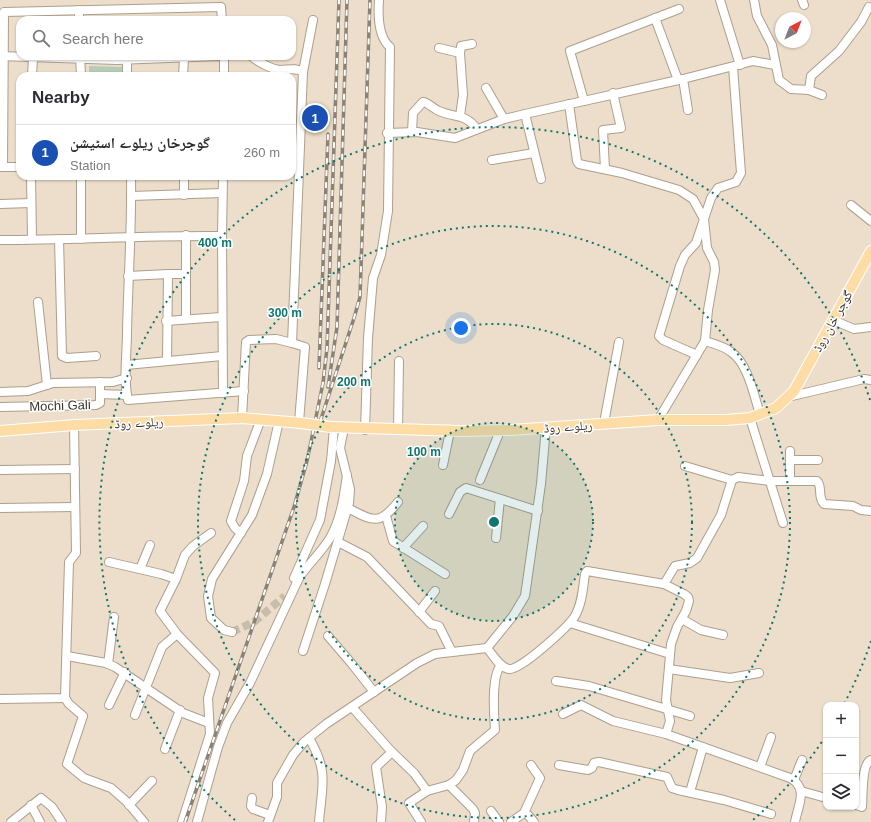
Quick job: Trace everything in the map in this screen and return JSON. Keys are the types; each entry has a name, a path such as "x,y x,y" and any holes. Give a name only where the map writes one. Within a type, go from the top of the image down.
{"main road":[{"name":"گوجر خان روڈ","path":"791,394 871,251"},
{"name":"ریلوے روڈ","path":"0,431 74,425 242,418 365,430 500,431 658,420 726,420 755,416 776,408 791,394"}],"street":[{"path":"103,0 103,9"},
{"path":"365,430 368,338 373,278 381,255 388,211 390,47 386,43 378,18 379,0"},
{"path":"697,355 663,340 659,336 684,255 696,242 715,192 719,187 736,182 741,173 736,66 720,0"},
{"path":"754,0 757,16 772,45 779,80 791,89 809,90 822,95"},
{"path":"16,167 1,167 1,56 4,12 221,7 222,16"},
{"path":"809,90 812,76 839,51 861,22 869,7"},
{"path":"584,102 570,51 679,9"},
{"path":"79,10 79,16"},
{"path":"655,18 681,79 688,110"},
{"path":"292,343 303,72 313,20"},
{"path":"460,116 463,95 460,53 462,46 472,44"},
{"path":"439,48 460,53"},
{"path":"1,56 16,57"},
{"path":"32,72 33,60"},
{"path":"80,60 81,72"},
{"path":"127,60 127,72"},
{"path":"183,72 184,60"},
{"path":"224,60 224,72"},
{"path":"255,60 279,70 298,69 303,72"},
{"path":"388,133 412,132 455,138 504,119 584,102 613,93 681,79 753,61 775,65"},
{"path":"486,88 504,119"},
{"path":"606,169 604,130 621,128 613,93"},
{"path":"412,132 413,113 422,102 427,102 439,111 460,116 468,120 477,129"},
{"path":"569,104 577,161 581,165 606,169 679,190 693,199 704,219 708,248 714,262 715,270 708,310 705,342 658,420"},
{"path":"524,114 541,179"},
{"path":"492,160 534,153"},
{"path":"31,180 32,239"},
{"path":"81,180 81,239"},
{"path":"131,180 132,237 128,276 126,365 128,400 244,391"},
{"path":"184,180 184,195"},
{"path":"223,180 221,317 223,393"},
{"path":"131,196 222,193"},
{"path":"0,204 31,203"},
{"path":"851,205 871,221"},
{"path":"186,236 186,319"},
{"path":"0,240 222,236"},
{"path":"59,239 62,356 67,358 96,356"},
{"path":"167,360 166,321 168,274"},
{"path":"128,276 185,274"},
{"path":"38,302 47,385"},
{"path":"166,321 221,317"},
{"path":"833,320 854,330 871,327"},
{"path":"242,418 246,342 249,340 276,339 305,347 300,423"},
{"path":"604,423 619,342"},
{"path":"705,342 723,347 737,357 751,385 755,416 770,481 783,523"},
{"path":"126,365 222,356"},
{"path":"398,430 399,361"},
{"path":"0,392 28,391 53,383 113,382 127,378"},
{"path":"791,394 864,379 871,380"},
{"name":"Mochi Gali","path":"0,407 96,405 100,403 100,382"},
{"path":"100,394 127,394"},
{"path":"241,533 234,528 231,521 244,481 247,456 262,419"},
{"path":"232,632 224,630 211,618 208,596 212,579 252,515 267,474 279,421"},
{"path":"74,425 76,554 69,562 65,698 69,704 83,716 66,764 84,778 112,788 144,822"},
{"path":"303,651 348,508 350,489 336,428"},
{"path":"285,596 320,520 336,428"},
{"path":"252,798 251,806 253,809 269,819 277,797 277,783 293,755 309,738 352,706 417,663 435,654 487,648 513,616 525,596 538,511 546,428"},
{"path":"443,464 450,431"},
{"path":"480,480 500,431"},
{"path":"790,451 790,480"},
{"path":"790,460 818,460"},
{"path":"685,466 732,480 738,478 770,481 790,480 819,482 820,499 824,504 853,506 861,510 871,511"},
{"path":"0,470 75,469"},
{"path":"197,822 218,747 227,723 250,683 299,578 305,568 319,553 334,529 342,502 347,475"},
{"path":"664,584 675,566 690,563 697,558 721,515 732,480"},
{"path":"449,514 464,488 538,511"},
{"path":"496,538 500,499"},
{"path":"348,508 368,519 378,519 386,516 398,502"},
{"path":"0,508 75,507"},
{"path":"386,516 391,540 445,574"},
{"path":"403,548 423,526"},
{"path":"182,822 211,731 209,723 208,698 215,673 177,634 160,611 186,555 193,546 211,533"},
{"path":"338,542 367,557 431,624 439,626 452,652"},
{"path":"140,569 150,545"},
{"path":"109,562 176,579"},
{"path":"487,648 501,665 511,669 518,667 570,623 581,603 585,574 587,571 664,584 688,597 688,606 673,639 670,654 666,700 670,721 666,734"},
{"path":"419,612 435,591"},
{"path":"108,664 114,617"},
{"path":"682,619 701,630 724,635"},
{"path":"570,623 670,654"},
{"path":"135,714 147,688 162,647 177,634"},
{"path":"328,636 374,692"},
{"path":"67,656 108,664 125,672 180,710 209,723"},
{"path":"421,822 409,803 427,791 449,785 460,774 470,751 496,730 495,681 497,669 501,665"},
{"path":"669,669 730,678 759,673"},
{"path":"109,705 125,672"},
{"path":"556,681 589,686 690,716"},
{"path":"0,699 65,698"},
{"path":"563,714 581,705 613,721 666,734 794,780 800,785 802,791 795,822"},
{"path":"352,706 392,752 414,773 427,791"},
{"path":"165,749 180,710"},
{"path":"760,767 771,737"},
{"path":"309,738 320,758 324,771 319,822"},
{"path":"690,792 703,747"},
{"path":"381,822 382,807 376,767 392,752"},
{"path":"794,780 802,760"},
{"path":"859,806 862,807 862,783 867,762 871,760"},
{"path":"559,765 588,770 592,768 594,763 599,762 656,774 668,778 672,788 771,814"},
{"path":"511,822 524,813 540,778 531,765"},
{"path":"129,805 152,781"},
{"path":"449,785 473,809 475,813 474,822"},
{"path":"802,791 823,797"},
{"path":"11,822 42,798 52,807 62,822"},
{"path":"31,805 40,822"},
{"path":"491,811 499,822"},
{"path":"524,813 534,822"}],"green space":[{"path":"89,66 127,67 127,72 89,72"}],"tunnel":[{"path":"232,632 254,622 285,596"}],"railway":[{"path":"185,822 294,507 307,461 323,383 327,348 339,0"},
{"path":"328,387 337,327 347,0"},
{"path":"320,422 360,297 370,0"},
{"path":"319,368 328,134"}],"place":[{"name":"گوجرخان ریلوے اسٹیشن","path":"315,118"}]}
